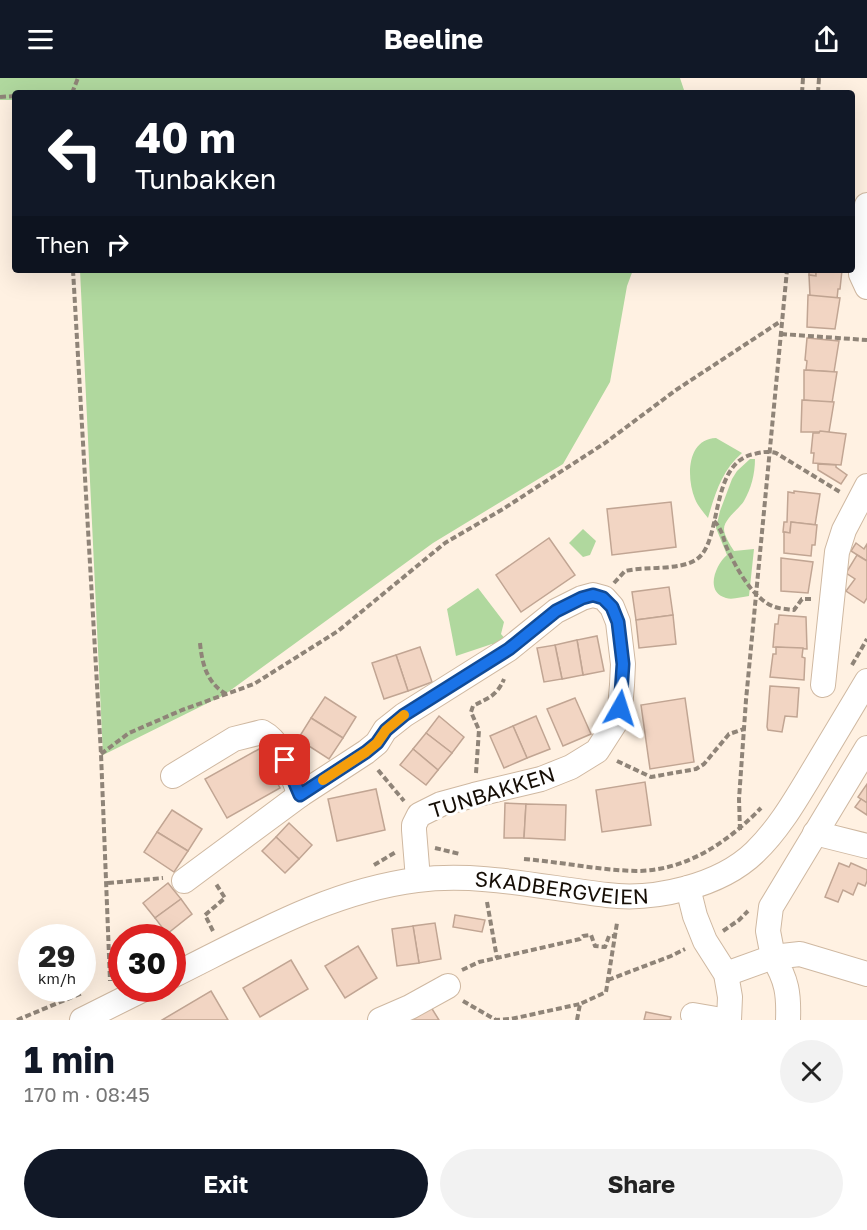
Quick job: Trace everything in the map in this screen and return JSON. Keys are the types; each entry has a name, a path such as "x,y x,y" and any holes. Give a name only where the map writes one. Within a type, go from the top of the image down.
{"street":[{"path":"867,205 861,273 867,287"},
{"path":"823,685 837,552 844,530 862,494"},
{"path":"194,874 300,795 366,752 377,743 386,730 412,710 509,649 556,611 582,598 593,595 603,598"},
{"name":"TUNBAKKEN","path":"418,879 414,830 416,819 423,813 446,802 541,779 571,767 597,751 615,723 620,708 623,664 618,622 612,607 603,598"},
{"name":"SKADBERGVEIEN","path":"186,969 290,918 374,887 418,879 495,879 610,896 658,895 688,888 735,868 755,853 778,827 859,674"},
{"path":"173,776 234,739 262,732 272,737 300,795"},
{"path":"788,1020 787,989 783,973 773,957 768,932 771,907 867,748"},
{"path":"814,833 867,846"},
{"path":"688,888 695,916 705,940 726,974 730,996 729,1020"},
{"path":"726,974 773,957 800,954 867,974"},
{"path":"380,1020 448,986"},
{"path":"88,1019 120,1002"},
{"path":"693,1014 722,1020"}],"path":[{"path":"73,273 109,924"},
{"path":"740,830 739,799 755,594 787,273"},
{"path":"100,754 129,733 182,710 254,684 338,631 445,543 503,509 605,443 676,390 782,321"},
{"path":"781,334 867,340"},
{"path":"603,598 625,571 684,565 698,559 707,545 713,520 731,469 747,455 769,451 862,494"},
{"path":"713,520 720,527 730,553 750,589 763,601 776,608 794,610 802,599 831,601"},
{"path":"859,674 867,639"},
{"path":"200,643 201,658 206,672 218,690 227,695"},
{"path":"467,706 472,706 500,689 508,663 509,649"},
{"path":"472,706 471,712 479,730 474,795"},
{"path":"597,751 651,777 696,769 704,764 729,734 744,729"},
{"path":"384,777 408,806"},
{"path":"593,867 638,871 666,867 698,856 722,844 763,807"},
{"path":"194,874 225,898 205,915 213,932"},
{"path":"107,883 160,878"},
{"path":"487,902 497,958"},
{"path":"614,936 609,936 605,947 595,946 591,935 478,962 458,972 448,986 451,993 458,999 495,1020 512,1019 580,1004 606,992 616,923"},
{"path":"608,980 691,946"},
{"path":"100,985 108,982"},
{"path":"17,1020 61,1002"},
{"path":"577,1020 580,1004"}],"green space":[{"path":"0,78 680,78 684,90 12,90 12,100 0,100"},
{"path":"80,273 632,273 627,286 610,382 563,464 433,543 224,695 103,755"},
{"path":"716,438 742,453 724,475 708,518 695,499 690,470 694,452 699,445 706,440"},
{"path":"750,459 755,459 755,465 749,491 744,501 726,522 724,529 734,551 754,549 749,596 728,599 719,595 715,590 716,571 727,555 716,528 732,479"},
{"path":"583,529 596,541 590,555 583,557 569,543"},
{"path":"478,588 504,622 501,634 507,641 499,647 492,644 456,656 447,609"}],"building":[{"path":"816,273 842,273 837,299 810,296 809,275 816,276"},
{"path":"808,295 840,298 835,329 807,327"},
{"path":"807,338 839,341 834,372 806,370"},
{"path":"804,370 837,372 832,403 804,400"},
{"path":"802,400 834,402 829,432 801,432"},
{"path":"820,431 846,434 841,465 813,463 814,453 811,453 813,433"},
{"path":"818,464 836,465 847,475 841,484 818,470"},
{"path":"794,491 820,494 815,525 791,522 790,533 783,532 784,522 787,522 788,492 794,493"},
{"path":"671,502 676,547 612,555 607,509"},
{"path":"791,522 817,525 815,545 812,545 811,556 784,553 784,532 790,533"},
{"path":"549,538 575,575 521,612 496,575"},
{"path":"856,543 864,549 867,544 867,561 851,551"},
{"path":"857,555 867,561 867,598 864,603 846,591 855,579 846,573"},
{"path":"781,558 813,562 808,593 781,591"},
{"path":"669,587 673,615 636,620 632,592"},
{"path":"673,615 676,644 639,648 636,620"},
{"path":"779,615 806,617 807,649 773,647 775,624 778,624"},
{"path":"597,636 604,671 583,675 577,640"},
{"path":"577,640 583,675 562,679 555,645"},
{"path":"555,645 562,679 544,682 537,648"},
{"path":"420,647 432,682 408,691 396,655"},
{"path":"776,647 803,648 804,680 770,677"},
{"path":"396,655 408,691 384,699 372,663"},
{"path":"770,686 799,688 797,717 785,716 782,732 768,730 767,727"},
{"path":"325,697 356,717 343,738 311,718"},
{"path":"575,698 591,734 563,746 547,709"},
{"path":"685,698 694,762 650,769 641,705"},
{"path":"439,716 464,737 452,753 426,733"},
{"path":"536,716 550,749 527,758 513,726"},
{"path":"311,718 343,738 329,759 298,739"},
{"path":"513,726 527,758 504,768 490,736"},
{"path":"426,733 452,753 438,770 413,749"},
{"path":"259,749 280,788 227,818 205,779"},
{"path":"413,749 438,770 426,785 400,765"},
{"path":"645,782 651,825 602,832 596,790"},
{"path":"867,784 867,803 858,797"},
{"path":"376,789 385,830 337,841 328,799"},
{"path":"861,799 867,803 867,815 855,807"},
{"path":"505,803 526,804 524,838 504,838"},
{"path":"526,804 566,805 565,840 524,838"},
{"path":"172,810 202,829 188,851 157,832"},
{"path":"289,823 312,845 299,859 276,837"},
{"path":"157,832 188,851 174,872 144,852"},
{"path":"276,837 299,859 285,873 262,851"},
{"path":"839,863 849,867 851,863 867,870 867,881 865,886 858,883 853,895 843,890 838,902 825,897"},
{"path":"168,883 181,899 155,918 143,903"},
{"path":"181,899 192,914 180,924 160,924 155,918"},
{"path":"455,915 485,920 482,932 453,927"},
{"path":"435,923 441,959 419,963 413,926"},
{"path":"413,926 419,963 397,966 392,929"},
{"path":"358,946 377,978 345,998 325,966"},
{"path":"291,960 308,989 260,1017 243,988"},
{"path":"211,991 228,1020 162,1020"},
{"path":"429,1004 439,1020 404,1020"},
{"path":"646,1012 671,1017 670,1020 644,1020"}],"slow traffic":[{"path":"323,780 366,752 377,743 386,730 404,715"}],"route":[{"path":"285,760 300,795 366,752 377,743 386,730 404,715 509,649 556,611 593,595 603,598 612,607 618,622 623,664 620,708"}]}
